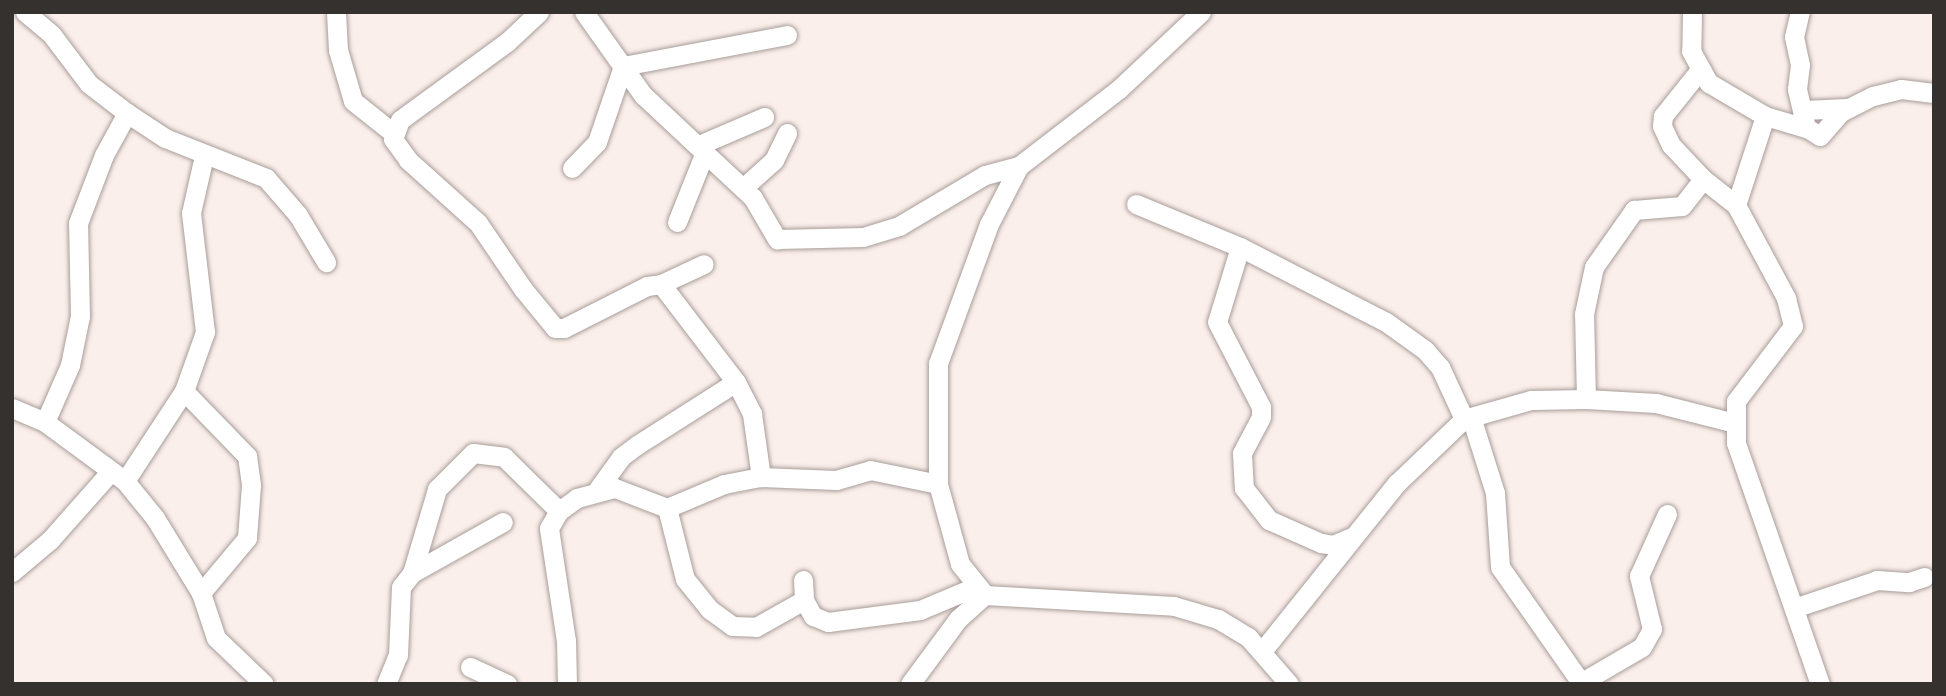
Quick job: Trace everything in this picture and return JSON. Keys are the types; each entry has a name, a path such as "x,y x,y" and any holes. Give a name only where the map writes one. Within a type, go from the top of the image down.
{"street":[{"path":"25,12 52,35 89,84 127,113 204,156 266,178 298,215 326,262"},
{"path":"336,12 338,50 353,101 392,132 408,160 478,223 523,289 555,328 564,328 647,286 661,284 704,264"},
{"path":"392,132 400,120 507,42 539,12"},
{"path":"584,12 643,95 743,188 777,239 844,240 899,226 985,175 1019,166 1119,89 1201,12"},
{"path":"1692,12 1691,51 1699,71 1709,83 1765,116 1805,119 1901,89 1931,90"},
{"path":"1800,12 1794,37 1800,61 1797,89 1805,119 1820,136 1847,108"},
{"path":"622,66 787,35"},
{"path":"572,168 597,142 622,66"},
{"path":"1699,71 1661,122 1671,145 1703,179 1736,205 1786,298 1793,322 1792,331 1739,397 1735,423 1743,474 1794,608 1819,684"},
{"path":"45,422 70,365 80,316 78,223 104,155 127,113"},
{"path":"1736,205 1765,116"},
{"path":"677,222 702,148 764,117"},
{"path":"743,188 774,160 787,133"},
{"path":"12,572 51,540 118,476 184,391 205,332 191,213 204,156"},
{"path":"980,592 956,553 937,484 938,363 989,224 1019,166"},
{"path":"1586,399 1584,314 1594,267 1634,210 1682,206 1703,179"},
{"path":"1136,204 1240,247 1386,322 1425,350 1440,366 1468,419 1495,493 1500,566 1582,683 1642,647 1652,629 1639,576 1667,514"},
{"path":"1240,247 1217,321 1261,407 1261,417 1242,453 1244,488 1269,520 1321,543 1333,545 1354,536"},
{"path":"661,284 736,382 752,414 761,477"},
{"path":"567,684 566,641 549,528 559,511 598,489 621,457 637,444 736,382"},
{"path":"184,391 247,456 251,485 247,538 201,593"},
{"path":"1263,650 1397,483 1468,419 1531,400 1586,399 1656,403 1735,423"},
{"path":"12,408 45,422 118,476 155,517 201,593 216,638 264,684"},
{"path":"386,684 398,655 401,587 412,573 437,489 473,453 504,457 559,511"},
{"path":"598,489 615,488 667,508 724,484 761,477 836,480 870,470 937,484"},
{"path":"667,508 685,579 709,609 732,626 756,627 804,590 813,615 828,622 920,610 980,592 1174,606 1218,619 1263,650 1289,684"},
{"path":"412,573 503,522"},
{"path":"1794,608 1877,580 1909,582 1924,577"},
{"path":"910,684 980,592"},
{"path":"470,667 507,684"}]}
